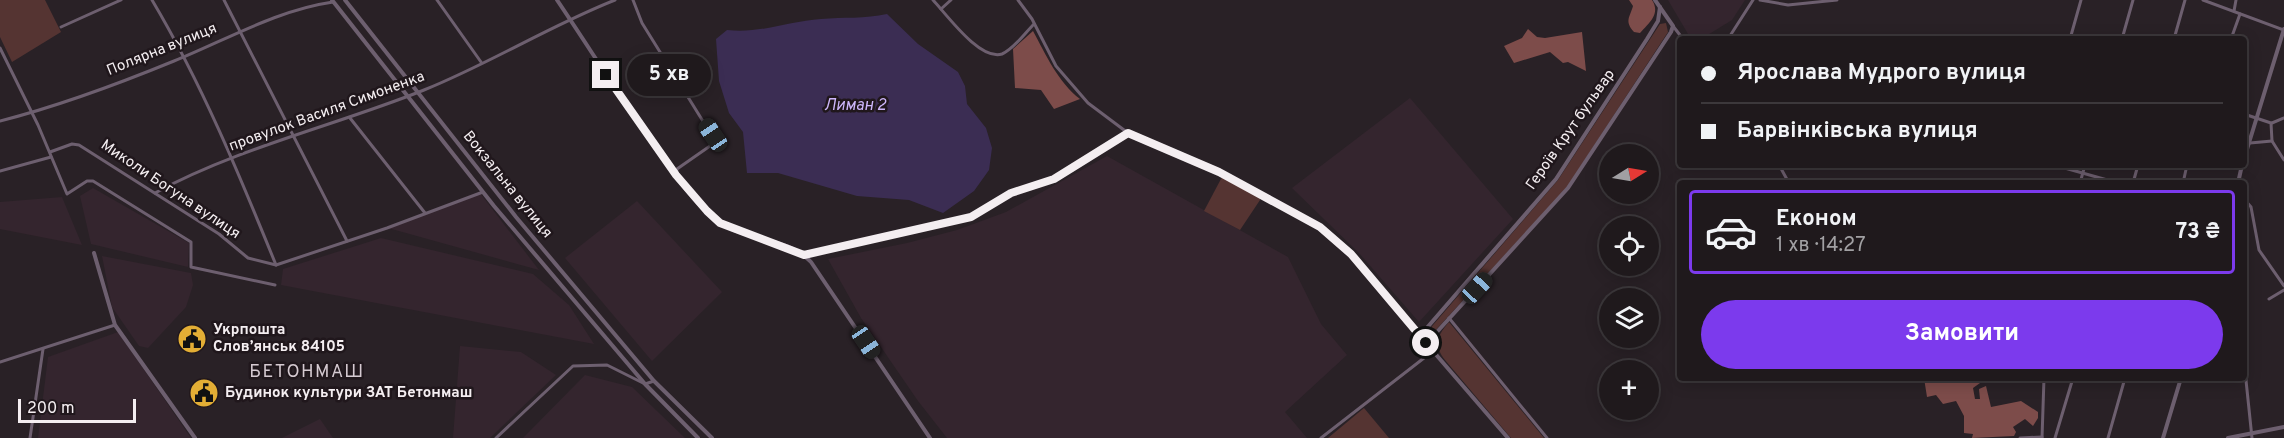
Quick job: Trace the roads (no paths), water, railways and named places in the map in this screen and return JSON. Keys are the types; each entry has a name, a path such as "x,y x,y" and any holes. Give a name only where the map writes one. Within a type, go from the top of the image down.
{"street":[{"path":"61,27 121,0"},
{"path":"152,0 184,56 233,159 276,265 347,242 483,192"},
{"path":"224,0 347,242"},
{"name":"Вокзальна вулиця","path":"345,0 516,217 654,381 712,438"},
{"path":"437,0 481,62"},
{"path":"557,0 631,113 676,175 720,223 804,255 846,311 930,438"},
{"name":"провулок Василя Симоненка","path":"155,194 196,173 418,93 570,19 615,0"},
{"path":"633,0 642,23 713,135 714,142 677,169 676,175"},
{"path":"933,0 977,48 992,54 1007,51 1034,24"},
{"path":"941,9 951,0"},
{"path":"1018,0 1066,80 1088,103 1128,133 1219,172 1320,227 1351,254 1508,438"},
{"path":"1655,0 1681,36"},
{"path":"1730,36 1753,0"},
{"path":"1761,0 1788,5 1837,0"},
{"path":"2071,36 2081,0"},
{"path":"2123,36 2133,0"},
{"path":"2175,36 2185,0"},
{"path":"2203,0 2284,30 2247,147"},
{"path":"2234,11 2236,0"},
{"name":"Полярна вулиця","path":"0,121 32,113 184,56 240,32 305,8 333,1"},
{"name":"Вокзальна вулиця","path":"333,1 483,192 645,384 698,438"},
{"name":"Героїв Крут бульвар","path":"1426,343 1426,326 1556,179 1658,21 1660,7"},
{"path":"2232,36 2240,14"},
{"name":"Героїв Крут бульвар","path":"1433,351 1436,333 1569,188 1673,26"},
{"path":"0,50 32,113 67,194 87,181 93,181 191,242 191,267 274,285"},
{"path":"2247,115 2271,123 2284,118"},
{"path":"349,117 425,213"},
{"path":"2271,123 2272,141 2284,160"},
{"path":"804,255 971,217 1011,193 1054,179 1128,133"},
{"path":"2248,143 2272,141"},
{"name":"Миколи Богуна вулиця","path":"0,171 72,144 79,145 219,234 249,258 276,265"},
{"path":"2064,168 2106,180"},
{"path":"2081,180 2084,168"},
{"path":"2247,202 2251,207 2259,250 2284,288 2269,299"},
{"path":"94,253 115,325 195,438"},
{"path":"1449,318 1547,438"},
{"path":"0,362 115,325"},
{"path":"30,438 43,349"},
{"path":"1322,438 1433,351"},
{"path":"496,438 566,370 579,365 607,365 645,384 654,381"},
{"path":"2020,438 2042,438 2044,381"},
{"path":"2055,438 2072,381"},
{"path":"2108,438 2124,381"},
{"path":"2163,438 2180,381"},
{"path":"2245,381 2248,421 2252,436"},
{"path":"2228,438 2252,436 2284,427"}],"water":[{"name":"Лиман 2","path":"887,14 918,44 958,72 965,86 967,104 986,128 992,148 989,170 974,191 943,213 909,200 857,196 778,173 747,173 743,132 729,113 719,81 716,39 727,30 763,29 809,20"}],"place":[{"name":"Укрпошта Слов’янськ 84105","path":"192,339"},
{"name":"Будинок культури ЗАТ Бетонмаш","path":"204,393"}],"district":[{"name":"БЕТОНМАШ","path":"307,372"}]}
